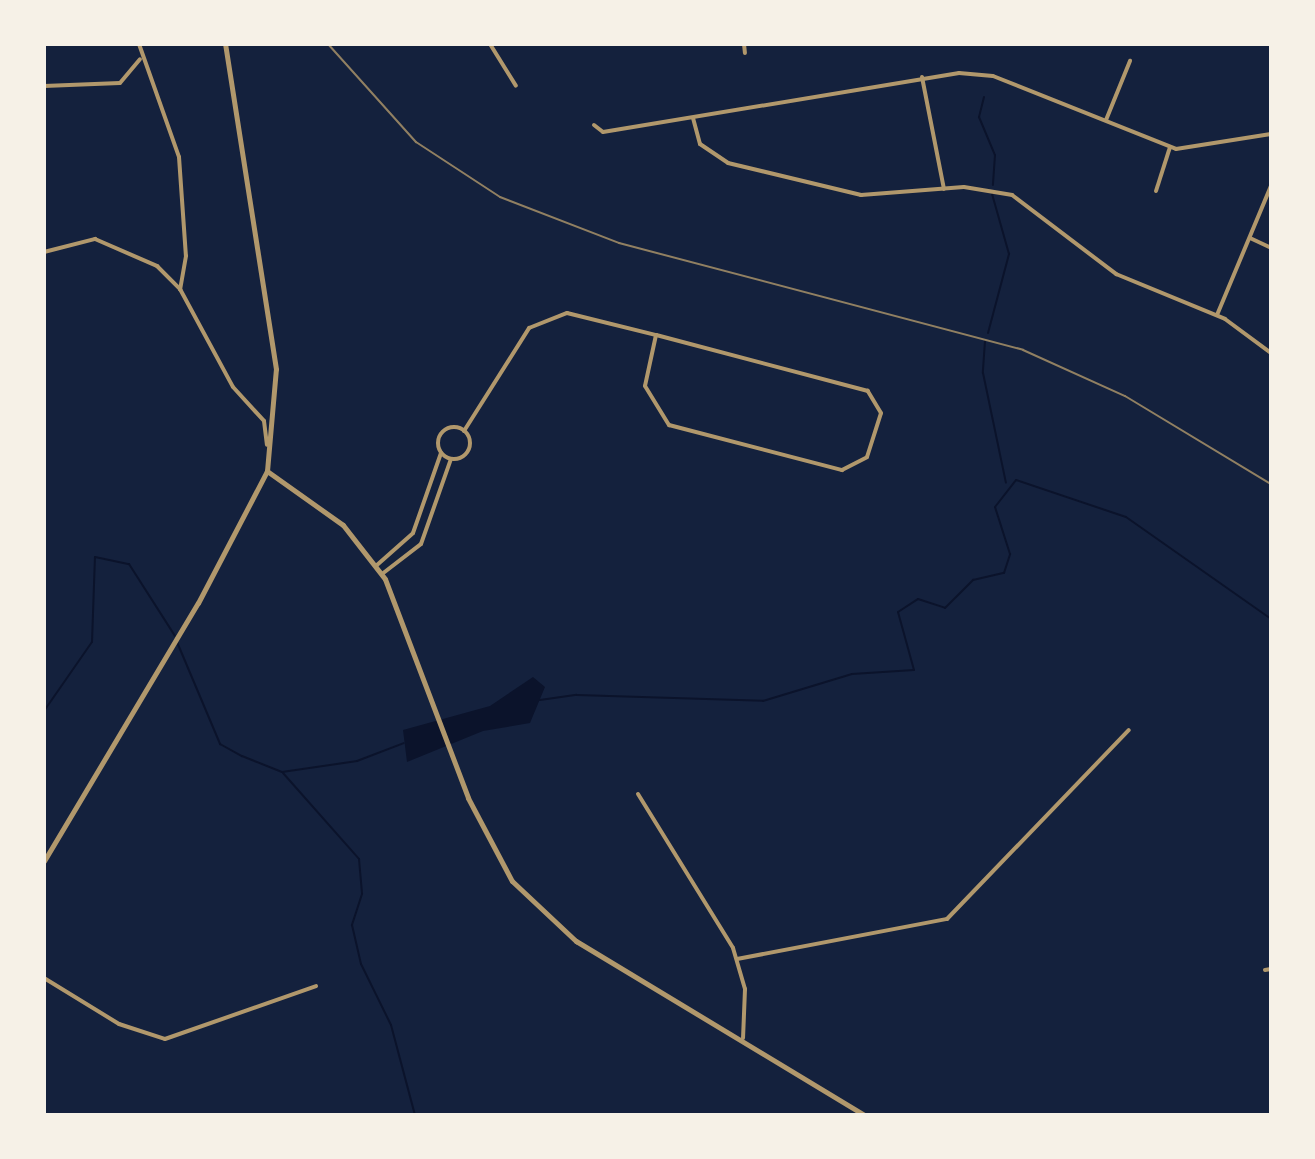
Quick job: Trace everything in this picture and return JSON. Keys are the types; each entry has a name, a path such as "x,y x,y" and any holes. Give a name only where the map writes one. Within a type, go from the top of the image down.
{"street":[{"path":"139,44 140,59 179,157 186,225 180,289"},
{"path":"44,861 198,603 267,471 276,369 225,44"},
{"path":"490,44 516,86"},
{"path":"744,44 745,53"},
{"path":"44,86 120,83 140,59"},
{"path":"1106,120 1130,61"},
{"path":"594,125 603,132 922,77 993,76 1170,147 1271,134"},
{"path":"922,77 944,189"},
{"path":"693,118 700,144 728,163 869,197 944,189 1012,195 1116,274 1217,315 1271,353"},
{"path":"1156,191 1170,147"},
{"path":"1217,315 1271,186"},
{"path":"1250,238 1271,248"},
{"path":"44,252 68,242 107,242 140,255 180,289 233,387 264,421 267,471"},
{"path":"382,574 421,544 451,459 468,450 464,431 526,331 546,316 571,314 656,335 868,391 881,413 867,457 842,470 669,425 645,386 656,335"},
{"path":"377,565 413,533 441,453 444,431 464,431"},
{"path":"441,453 451,459"},
{"path":"267,471 343,525 377,565 433,694 456,762 493,853 539,909 576,941 743,1038 864,1115"},
{"path":"737,959 947,919 1129,730"},
{"path":"638,794 668,832 737,959 745,989 743,1038"},
{"path":"44,978 119,1024 165,1039 316,986"}],"water":[{"path":"533,677 545,687 530,723 483,731 407,762 403,730 490,706"}],"waterway":[{"path":"984,97 979,117 995,155 993,185"},
{"path":"988,333 1009,254 992,194"},
{"path":"985,341 983,373 1006,483"},
{"path":"540,700 577,695 763,701 852,674 914,670 898,612 918,599 945,608 973,580 1004,573 1010,554 995,507 1016,480 1126,517 1271,619"},
{"path":"44,711 92,642 95,557 129,564 175,636"},
{"path":"177,642 220,744 242,756 282,772 357,761 404,743"},
{"path":"283,773 359,859 362,894 352,925 361,964 391,1025 415,1115"}],"railway":[{"path":"328,44 416,142 500,197 619,243 1023,350 1125,396 1271,484"}]}
